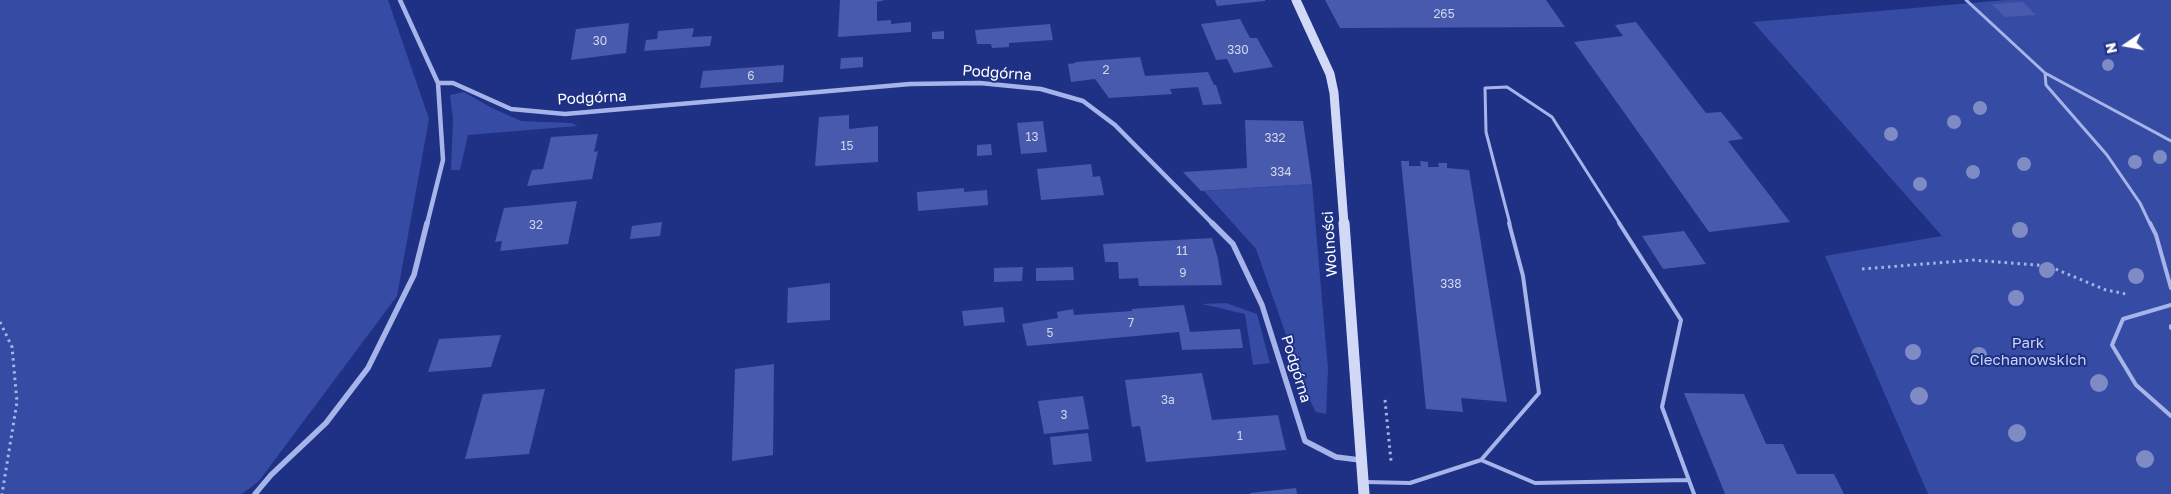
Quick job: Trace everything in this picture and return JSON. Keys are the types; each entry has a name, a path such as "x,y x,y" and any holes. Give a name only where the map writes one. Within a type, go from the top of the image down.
{"street":[{"path":"255,494 326,423 368,368 414,274 443,160 438,83 400,0"},
{"name":"Wolności","path":"1296,0 1330,74 1334,93 1364,494"},
{"name":"Podgórna","path":"438,83 453,84 511,109 565,114 910,84 980,83 1032,88 1083,101 1115,125 1233,244 1262,305 1305,442 1336,456 1360,460"}],"lane":[{"path":"1966,0 2045,73 2171,141"},
{"path":"2045,73 2046,85 2106,155 2140,203 2156,236 2171,288"},
{"path":"1363,481 1394,484 1410,483 1481,460 1539,393 1523,276 1486,132 1485,88 1507,87 1552,117 1681,320 1662,407 1694,494"},
{"path":"2171,305 2123,319 2112,345 2136,385 2171,416"},
{"path":"1481,460 1535,483 1688,480"}],"path":[{"path":"1862,269 1972,260 2048,266 2106,290 2134,296"},
{"path":"0,322 12,347 17,402 2,494"}],"green space":[{"path":"0,0 388,0 429,119 397,296 259,481 242,494 0,494"},
{"name":"Park Ciechanowskich","path":"2006,0 2171,0 2171,494 1928,494 1825,256 1942,236 1753,22"},
{"path":"464,92 492,108 521,121 571,123 578,126 468,135 460,170 451,170 453,119 450,95"},
{"path":"1312,184 1328,369 1326,414 1316,412 1307,395 1256,249 1204,191"},
{"path":"1226,303 1257,314 1270,363 1253,365 1245,314 1202,304"}],"building":[{"path":"840,0 885,0 877,2 877,21 891,20 891,24 911,22 911,32 838,37"},
{"path":"1215,0 1265,0 1265,1 1217,6"},
{"path":"1325,0 1546,0 1565,27 1340,28"},
{"path":"2023,2 2036,15 2005,17 1992,4"},
{"path":"1240,19 1250,38 1257,38 1273,67 1234,73 1227,59 1216,60 1201,24"},
{"path":"1636,22 1706,113 1721,112 1743,139 1728,141 1790,222 1709,232 1574,42 1623,36 1615,25"},
{"path":"629,23 626,53 571,60 576,29"},
{"path":"1050,24 1053,40 1009,43 1009,47 992,48 991,44 977,44 975,30"},
{"path":"694,28 692,37 712,36 710,46 644,51 646,40 657,39 658,31"},
{"path":"944,31 944,39 932,39 932,32"},
{"path":"863,57 863,67 840,69 841,58"},
{"path":"1140,57 1145,76 1208,72 1214,85 1216,85 1222,104 1203,105 1198,87 1170,89 1172,94 1109,98 1095,79 1071,82 1068,64"},
{"path":"784,65 783,82 700,88 703,71"},
{"path":"849,115 849,129 878,126 878,162 815,166 819,117"},
{"path":"1245,120 1303,121 1312,184 1201,191 1183,172 1247,168"},
{"path":"1043,121 1047,152 1021,154 1017,123"},
{"path":"598,134 594,152 598,151 592,179 527,186 532,170 543,169 551,137"},
{"path":"991,144 992,155 977,156 977,145"},
{"path":"1401,161 1409,161 1409,166 1421,166 1420,161 1428,162 1428,167 1439,167 1438,163 1447,163 1447,168 1469,170 1507,402 1461,398 1463,412 1426,409"},
{"path":"1091,164 1093,177 1100,176 1104,195 1041,200 1037,169"},
{"path":"964,188 964,192 987,190 988,205 918,211 917,192"},
{"path":"577,201 568,244 500,251 502,241 495,242 504,208"},
{"path":"662,222 660,236 630,239 632,226"},
{"path":"1684,231 1706,264 1663,269 1642,236"},
{"path":"1212,238 1222,285 1139,286 1138,278 1119,279 1118,262 1105,262 1103,244"},
{"path":"1023,267 1022,281 994,282 994,268"},
{"path":"1073,267 1074,280 1036,281 1036,268"},
{"path":"830,283 830,320 787,323 788,288"},
{"path":"1184,305 1190,332 1240,329 1243,348 1182,350 1179,332 1027,346 1022,324 1058,318 1057,312 1073,309 1074,315"},
{"path":"1003,307 1005,322 964,326 962,311"},
{"path":"501,335 491,367 428,372 439,339"},
{"path":"774,364 773,455 732,461 735,369"},
{"path":"1202,373 1212,420 1278,415 1286,450 1146,462 1140,426 1132,427 1125,380"},
{"path":"545,389 529,454 465,459 483,394"},
{"path":"1684,393 1744,394 1766,444 1783,444 1797,474 1834,474 1844,494 1725,494"},
{"path":"1083,396 1089,429 1044,434 1038,401"},
{"path":"1088,433 1092,461 1053,465 1050,437"},
{"path":"1296,488 1297,494 1250,494 1250,493"}]}
